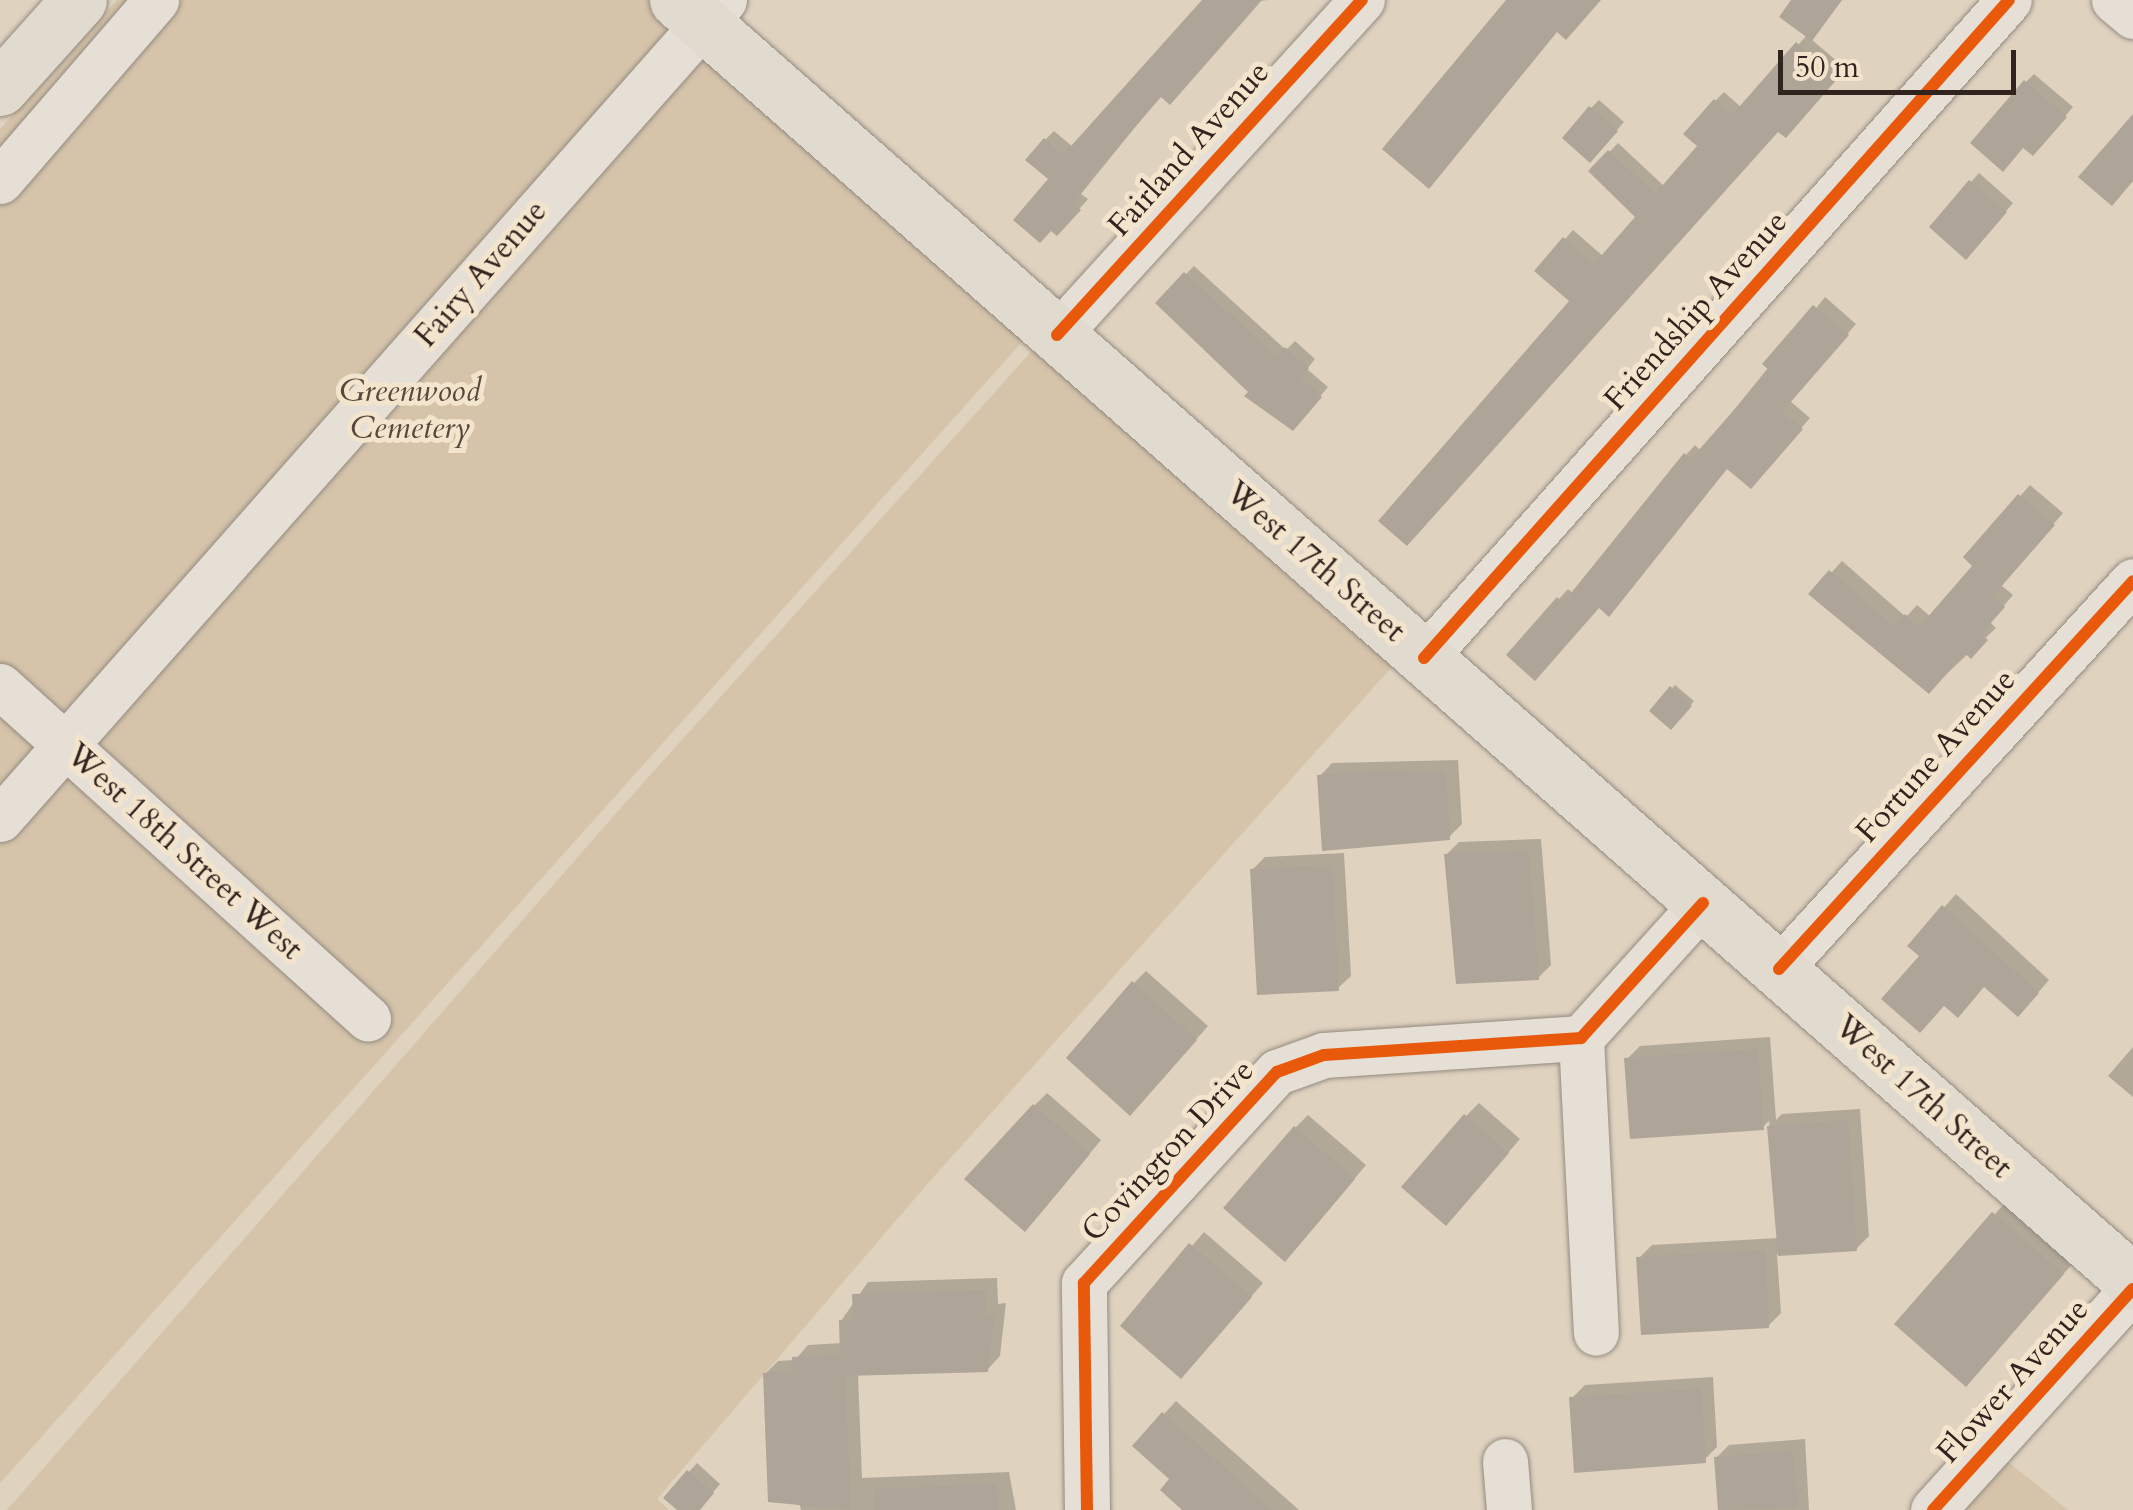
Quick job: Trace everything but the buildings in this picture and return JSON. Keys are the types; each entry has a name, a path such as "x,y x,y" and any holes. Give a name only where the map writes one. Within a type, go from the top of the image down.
{"main road":[{"path":"0,88 80,0"},
{"name":"West 17th Street","path":"702,8 1057,336 1779,969 2133,1286"}],"street":[{"path":"0,181 156,0"},
{"name":"Fairland Avenue","path":"1057,336 1362,0"},
{"name":"Friendship Avenue","path":"1424,658 2009,0"},
{"path":"2114,0 2133,16"},
{"name":"Fairy Avenue","path":"0,819 702,8"},
{"name":"Fortune Avenue","path":"1779,969 2133,581"},
{"name":"West 18th Street West","path":"0,686 368,1018"},
{"path":"1596,1332 1581,1038 1702,903"},
{"name":"Covington Drive","path":"1087,1510 1084,1283 1277,1072 1324,1054 1581,1038"},
{"name":"Flower Avenue","path":"1933,1510 2133,1286"},
{"path":"1505,1461 1509,1510"}],"green space":[{"name":"Greenwood Cemetery","path":"117,0 656,0 1031,332 0,1483 0,129"},
{"path":"1032,338 1399,659 929,1182 657,1499 669,1510 7,1510 618,811 1031,352"},
{"path":"2002,1457 2068,1510 1955,1510"}],"cycle path":[{"path":"1057,335 1362,0"},
{"path":"1424,658 2009,0"},
{"path":"1779,969 2133,581"},
{"path":"1087,1510 1084,1283 1277,1072 1324,1055 1581,1038 1703,903"},
{"path":"1933,1510 2133,1289"}]}
